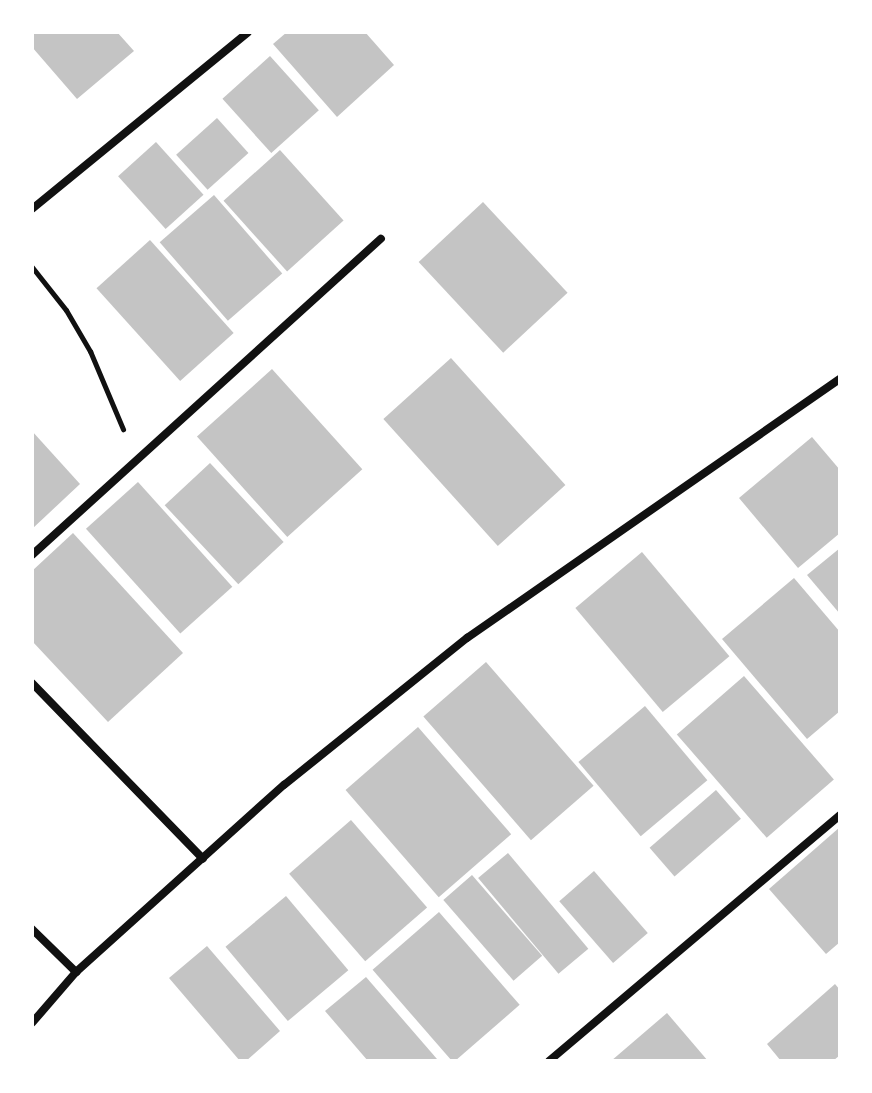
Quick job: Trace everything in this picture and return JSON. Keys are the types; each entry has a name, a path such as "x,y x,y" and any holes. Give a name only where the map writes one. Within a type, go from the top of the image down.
{"street":[{"path":"32,209 248,32"},
{"path":"32,555 381,238"},
{"path":"32,1023 76,972 284,785 467,638 840,379"},
{"path":"32,683 203,859"},
{"path":"549,1061 840,815"},
{"path":"32,929 76,972"}],"path":[{"path":"32,267 66,310 90,351 124,433"}],"building":[{"path":"32,32 117,32 134,51 77,99 32,47"},
{"path":"287,32 365,32 394,65 337,117 273,44"},
{"path":"270,56 319,110 271,153 222,99"},
{"path":"217,118 248,153 208,190 176,155"},
{"path":"156,142 204,195 166,229 118,176"},
{"path":"280,150 344,221 287,271 224,201"},
{"path":"214,195 282,273 228,321 160,242"},
{"path":"483,202 568,293 503,353 419,262"},
{"path":"150,240 234,333 180,381 96,288"},
{"path":"451,358 565,485 498,546 383,419"},
{"path":"272,369 362,469 287,537 197,437"},
{"path":"32,431 80,484 32,529"},
{"path":"812,437 840,470 840,533 798,568 739,498"},
{"path":"210,463 284,542 238,584 165,505"},
{"path":"138,482 232,587 180,634 86,529"},
{"path":"73,533 183,653 108,722 32,641 32,571"},
{"path":"840,548 840,614 807,575"},
{"path":"642,552 729,656 663,712 575,608"},
{"path":"794,578 840,632 840,711 807,739 722,639"},
{"path":"486,662 594,786 531,840 423,716"},
{"path":"744,676 834,779 767,838 677,734"},
{"path":"645,706 707,780 641,836 578,762"},
{"path":"418,727 511,834 439,897 346,790"},
{"path":"716,790 741,819 675,876 650,848"},
{"path":"351,820 427,908 365,961 289,874"},
{"path":"840,827 840,942 826,954 769,889"},
{"path":"508,853 588,949 558,974 478,878"},
{"path":"594,871 648,933 613,963 559,901"},
{"path":"472,875 542,956 514,981 443,900"},
{"path":"286,896 348,970 288,1021 225,947"},
{"path":"439,912 520,1005 452,1061 373,970"},
{"path":"207,946 280,1031 246,1061 240,1061 169,978"},
{"path":"366,977 437,1059 435,1061 368,1061 325,1011"},
{"path":"835,984 840,990 840,1055 833,1061 781,1061 767,1044"},
{"path":"667,1013 708,1061 611,1061"}]}
